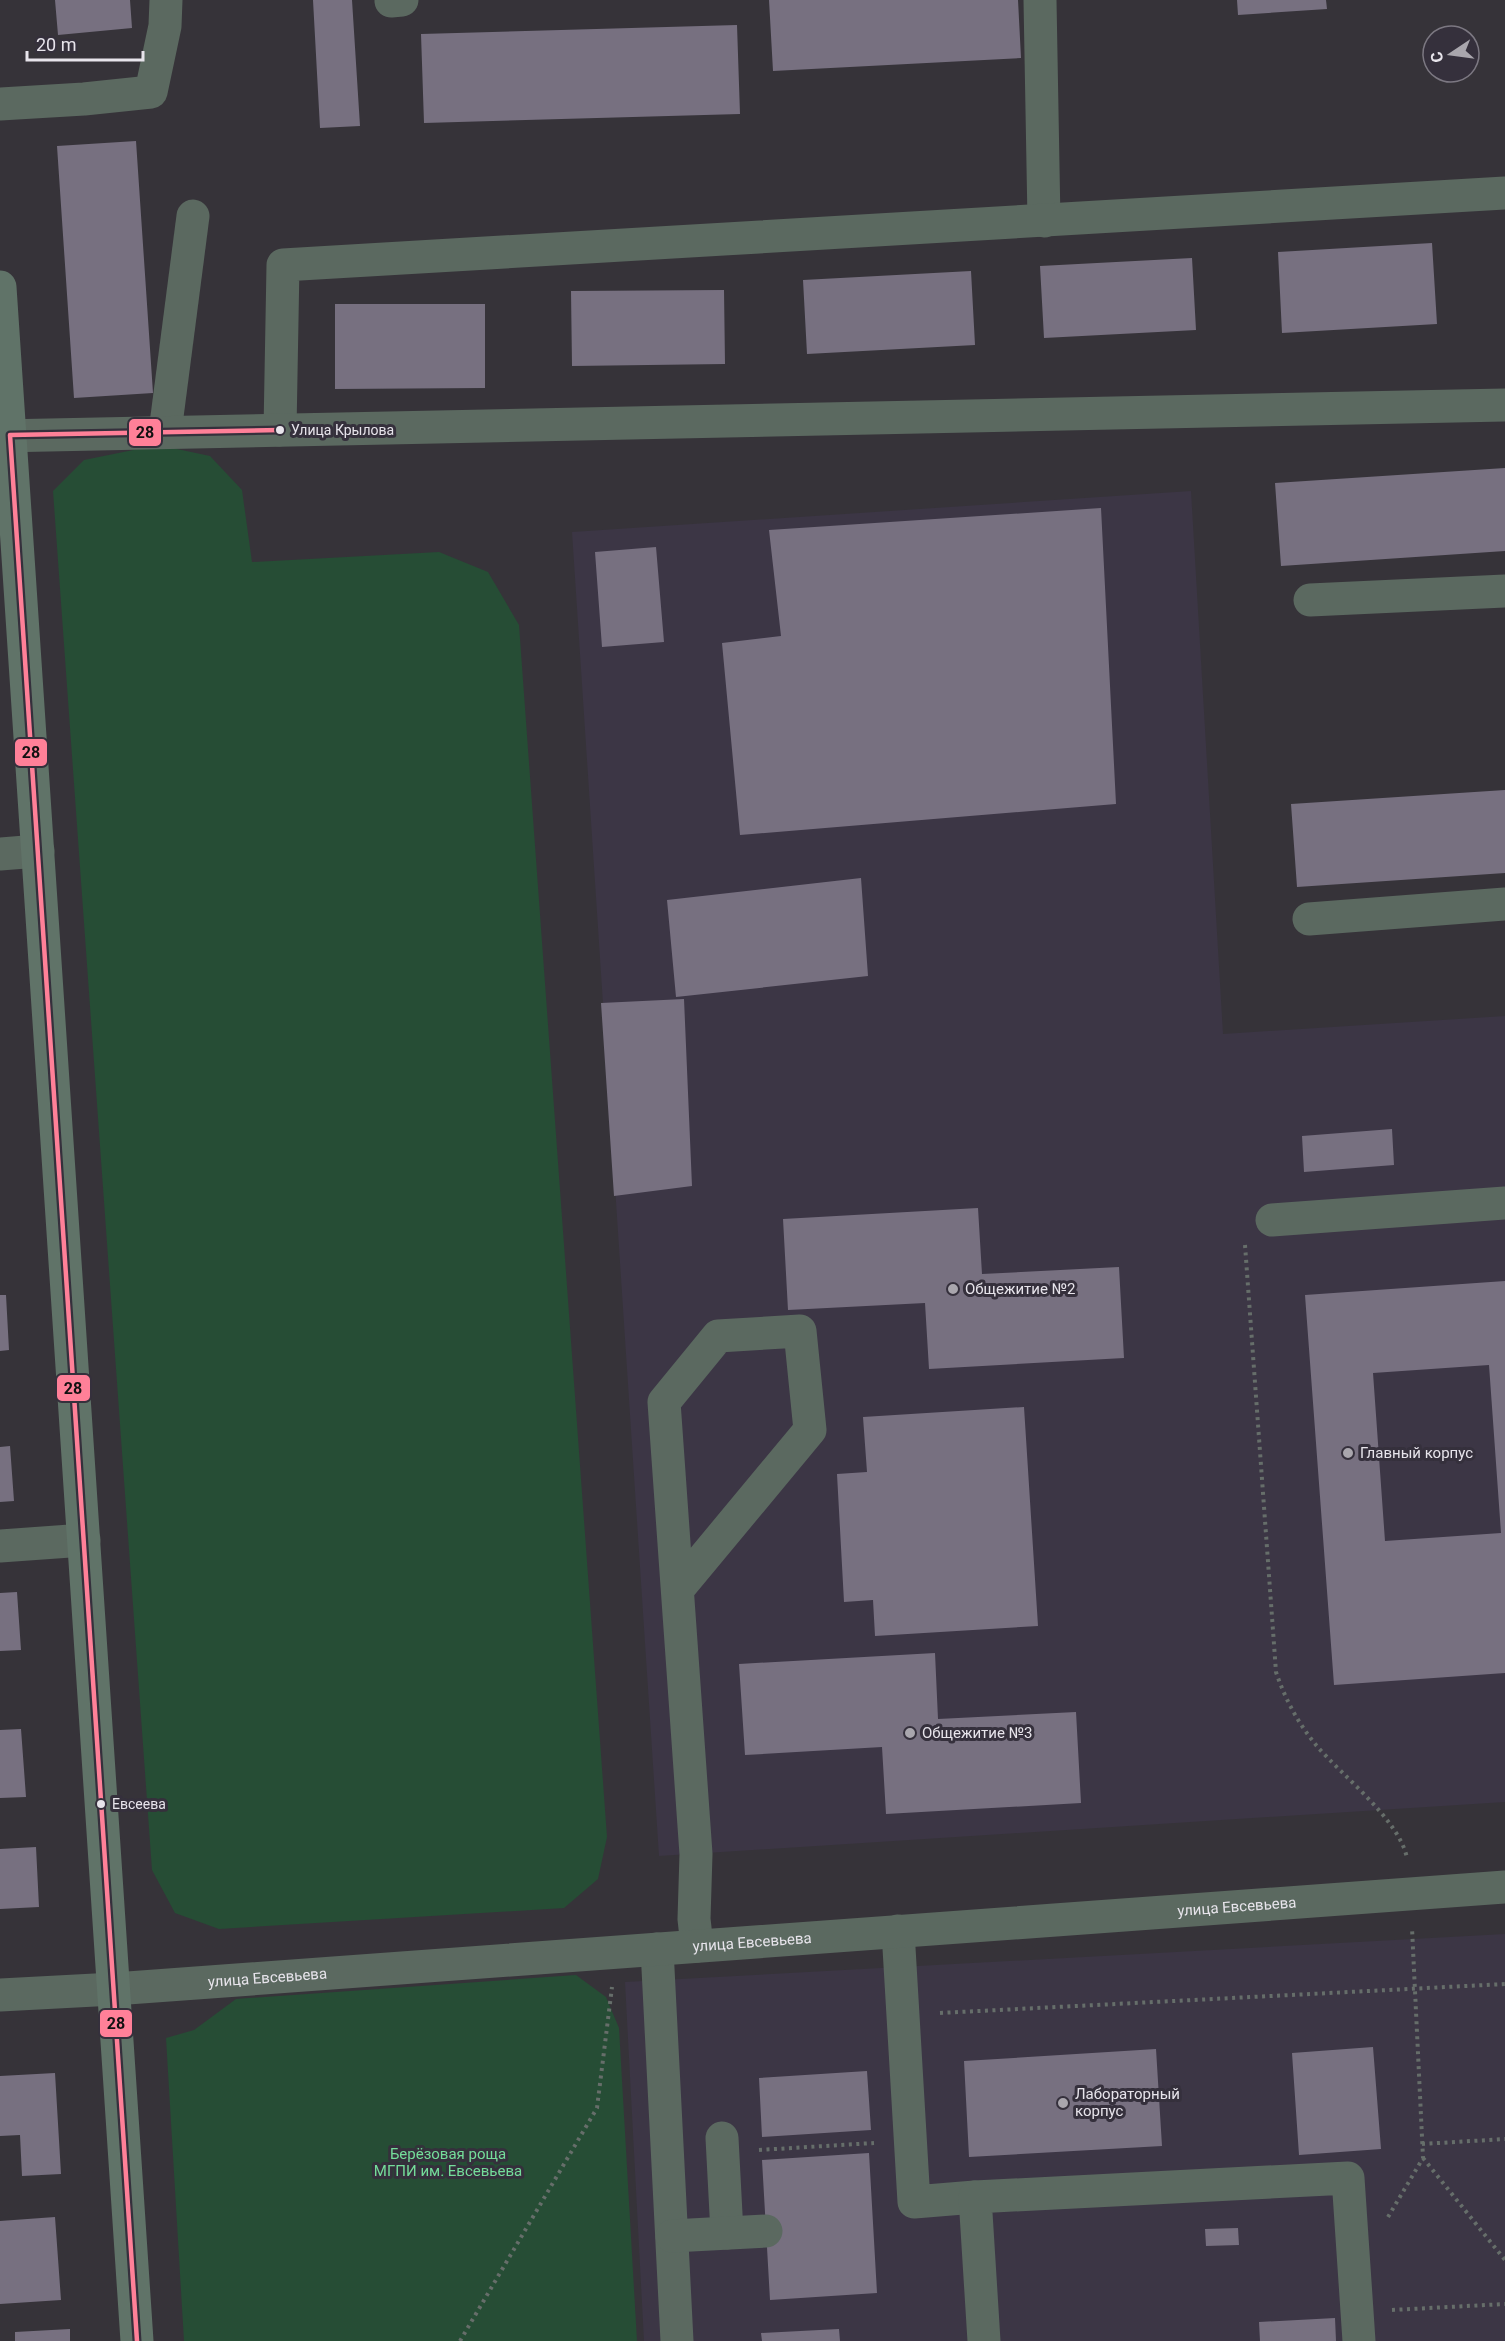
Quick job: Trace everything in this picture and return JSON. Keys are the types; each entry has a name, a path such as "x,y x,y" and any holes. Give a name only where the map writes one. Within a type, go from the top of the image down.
{"main road":[{"path":"0,287 5,435 38,851 137,2341"}],"street":[{"path":"0,104 152,92 165,26 166,0"},
{"path":"391,1 402,0"},
{"path":"1041,0 1044,220"},
{"path":"280,430 283,265 1505,193"},
{"path":"165,432 193,216"},
{"path":"5,435 1505,405"},
{"path":"1310,600 1505,591"},
{"path":"0,854 38,851"},
{"path":"1309,919 1505,904"},
{"path":"1272,1220 1505,1203"},
{"path":"678,1589 810,1430 801,1331 718,1336 664,1402 696,1854 694,1919 697,1946"},
{"path":"0,1546 84,1540"},
{"name":"улица Евсевьева","path":"0,1995 657,1957 697,1946 1505,1887"},
{"path":"898,1931 914,2202 1348,2178 1358,2327"},
{"path":"657,1957 677,2341"},
{"path":"723,2145 727,2233"},
{"path":"975,2198 984,2341"},
{"path":"672,2236 766,2231"}],"path":[{"path":"1272,1220 1260,1221 1244,1236 1276,1672 1293,1711 1316,1744 1392,1826 1405,1848 1411,1894 1423,2158 1505,2260"},
{"path":"460,2341 597,2108 612,1983 623,1972 657,1957"},
{"path":"903,2015 1505,1983"},
{"path":"1422,2144 1505,2139"},
{"path":"723,2145 911,2141"},
{"path":"1358,2327 1505,2304"}],"shaded area":[{"path":"1191,491 1223,1034 1505,1016 1505,1802 659,1856 572,532"},
{"path":"1505,1934 1505,2341 644,2341 625,1982"}],"green space":[{"path":"158,445 210,456 242,490 252,562 439,552 488,572 519,625 607,1837 598,1879 564,1908 219,1929 175,1913 152,1870 53,491 84,460"},
{"name":"Берёзовая роща МГПИ им. Евсевьева","path":"576,1975 606,1997 619,2028 637,2341 184,2341 166,2038 194,2030 236,1999"}],"building":[{"path":"55,0 130,0 132,28 58,35"},
{"path":"313,0 352,0 360,126 320,128"},
{"path":"769,0 1018,0 1021,58 773,71"},
{"path":"1237,0 1326,0 1327,9 1238,15"},
{"path":"737,25 740,114 424,123 421,34"},
{"path":"136,141 153,393 74,398 57,146"},
{"path":"1432,243 1437,324 1282,333 1278,252"},
{"path":"1192,258 1196,330 1044,338 1040,266"},
{"path":"971,271 975,345 807,354 803,280"},
{"path":"724,290 725,364 572,366 571,291"},
{"path":"335,304 485,304 485,388 335,389"},
{"path":"1505,468 1505,551 1281,566 1275,483"},
{"path":"1101,508 1116,804 740,835 722,643 781,636 769,530"},
{"path":"656,547 664,642 602,647 595,552"},
{"path":"1505,790 1505,873 1297,887 1291,804"},
{"path":"861,878 868,976 676,997 667,900"},
{"path":"684,999 692,1186 614,1196 601,1003"},
{"path":"1392,1129 1394,1165 1304,1172 1302,1136"},
{"name":"Общежитие №2","path":"978,1208 982,1274 1119,1267 1124,1358 929,1369 925,1303 788,1310 783,1219"},
{"name":"Главный корпус","path":"1505,1281 1505,1673 1334,1685 1305,1295","holes":["1489,1365 1501,1533 1385,1541 1373,1373"]},
{"path":"0,1295 6,1295 9,1350 0,1351"},
{"path":"1024,1407 1038,1626 875,1636 873,1600 844,1602 837,1474 867,1472 863,1417"},
{"path":"10,1446 14,1501 0,1502 0,1447"},
{"path":"17,1592 21,1650 0,1651 0,1593"},
{"name":"Общежитие №3","path":"935,1653 938,1719 1076,1712 1081,1803 886,1814 882,1747 745,1755 739,1664"},
{"path":"21,1729 26,1797 0,1798 0,1730"},
{"path":"36,1847 39,1907 0,1909 0,1849"},
{"path":"1373,2047 1381,2149 1299,2155 1292,2053"},
{"name":"Лабораторный корпус","path":"1156,2049 1162,2146 969,2157 964,2061"},
{"path":"867,2071 871,2130 762,2137 759,2078"},
{"path":"55,2073 61,2174 22,2176 20,2135 0,2136 0,2076"},
{"path":"869,2153 877,2293 770,2300 762,2160"},
{"path":"55,2217 61,2300 0,2304 0,2221"},
{"path":"1238,2228 1239,2245 1206,2246 1205,2229"},
{"path":"1335,2318 1336,2341 1260,2341 1259,2322"},
{"path":"70,2329 70,2341 15,2341 15,2332"},
{"path":"839,2329 840,2341 762,2341 761,2333"}],"transit line":[{"name":"28","path":"10,435 280,430"},
{"name":"28","path":"10,435 137,2341"}],"place":[{"name":"Улица Крылова","path":"280,430"},
{"name":"Общежитие №2","path":"953,1289"},
{"name":"Главный корпус","path":"1348,1453"},
{"name":"Общежитие №3","path":"910,1733"},
{"name":"Евсеева","path":"101,1804"},
{"name":"Лабораторный корпус","path":"1063,2103"}]}
